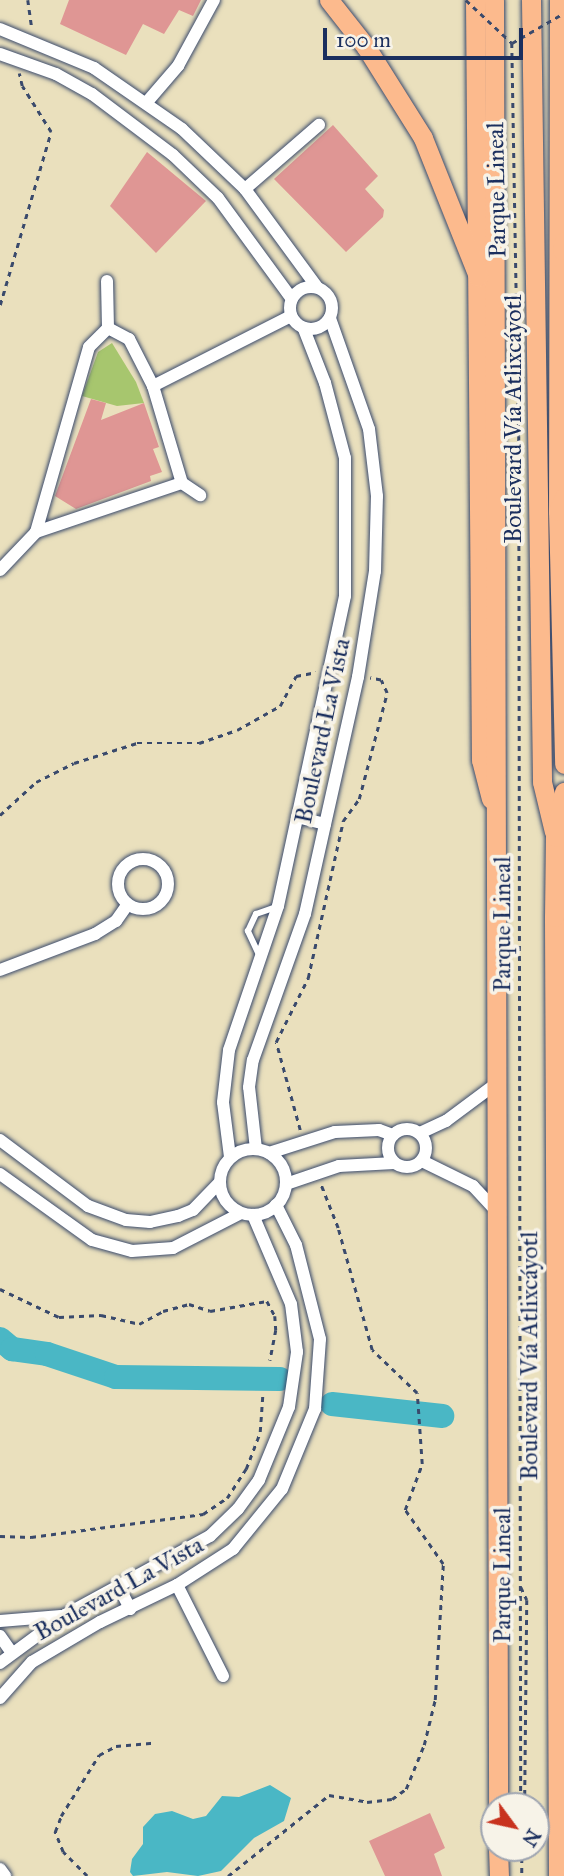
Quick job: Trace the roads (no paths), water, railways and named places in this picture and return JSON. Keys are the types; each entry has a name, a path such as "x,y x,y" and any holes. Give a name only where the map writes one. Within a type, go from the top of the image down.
{"main road":[{"path":"329,0 366,47 423,138 478,276"},
{"name":"Boulevard Vía Atlixcáyotl","path":"475,0 481,760 498,816"},
{"name":"Boulevard Vía Atlixcáyotl","path":"494,0 498,816 498,1792"},
{"name":"Boulevard Vía Atlixcáyotl","path":"531,0 541,782 559,858 558,1876"},
{"name":"Boulevard Vía Atlixcáyotl","path":"559,0 563,246 561,514 564,764"},
{"name":"Boulevard Vía Atlixcáyotl","path":"555,837 563,800"}],"street":[{"path":"147,103 178,66 214,0"},
{"path":"0,29 65,53 147,103 182,129 245,189 317,287 331,299 330,318 314,330 304,329 290,316"},
{"path":"0,54 55,74 92,94 173,155 218,198 292,299"},
{"path":"245,189 319,125"},
{"path":"36,533 89,347 108,328 107,281"},
{"path":"290,316 292,299 298,291 317,287"},
{"path":"153,386 290,316"},
{"name":"Boulevard La Vista","path":"256,1149 249,1087 253,1060 305,914 358,677 378,527 369,429 330,318"},
{"path":"108,328 129,339 153,386 183,483 200,495"},
{"name":"Boulevard La Vista","path":"230,1157 224,1076 278,906 340,630 348,495 338,421 304,329"},
{"path":"0,569 36,533 183,483"},
{"path":"297,817 325,824"},
{"path":"153,861 163,868 168,879 161,902 138,910 127,905 117,883 129,862 153,861"},
{"path":"0,970 95,934 116,921 127,905"},
{"path":"420,1133 446,1121 498,1083"},
{"path":"286,1184 339,1166 394,1163 409,1168 422,1161 427,1147 420,1133 406,1128 393,1135 388,1149 394,1163"},
{"path":"269,1153 335,1132 379,1130 393,1135"},
{"path":"0,1140 88,1206 126,1220 150,1222 193,1210 220,1182 230,1157 256,1149 269,1153 279,1161 286,1184 276,1205 247,1214 173,1248 132,1251 92,1240 0,1174"},
{"path":"422,1161 473,1186 498,1212"},
{"path":"220,1182 222,1195 247,1214"},
{"name":"Boulevard La Vista","path":"0,1698 32,1662 177,1585 233,1549 282,1489 315,1409 320,1339 296,1245 276,1205"},
{"name":"Boulevard La Vista","path":"0,1663 11,1652 65,1615 210,1536 238,1509 277,1444 289,1407 297,1352 291,1304 247,1214"},
{"path":"118,1585 130,1609"},
{"path":"177,1585 223,1676"},
{"path":"0,1621 65,1615"},
{"path":"0,1636 11,1652"},
{"path":"0,1869 5,1876"}],"lane":[{"path":"260,958 248,931 256,914 278,906"}],"water":[{"path":"270,1785 291,1798 284,1821 254,1838 221,1871 198,1876 167,1872 133,1876 130,1872 132,1859 143,1844 143,1827 155,1814 172,1811 193,1819 206,1816 222,1796 239,1797"}],"waterway":[{"path":"0,1339 12,1349 47,1354 116,1377 280,1379"},
{"path":"332,1404 442,1416"}]}
